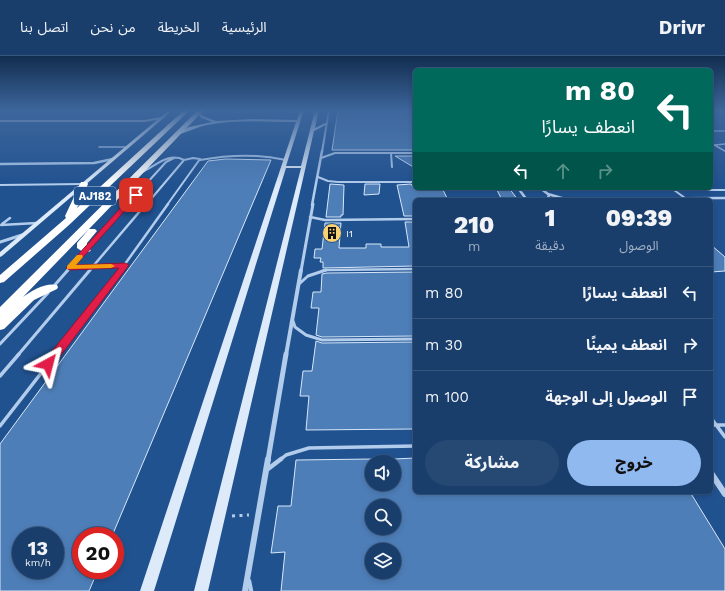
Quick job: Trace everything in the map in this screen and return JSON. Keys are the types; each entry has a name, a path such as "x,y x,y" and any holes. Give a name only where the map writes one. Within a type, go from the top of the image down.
{"highway":[{"name":"AJ182","path":"0,280 66,222 160,135"},
{"name":"AJ182","path":"0,314 177,135"},
{"path":"66,222 84,184"},
{"path":"86,250 82,248 82,243 101,221 103,216 102,211"},
{"path":"0,326 29,297 37,292 53,287"}],"street":[{"path":"0,255 143,135"},
{"path":"147,591 294,135"},
{"path":"201,591 312,135"},
{"path":"245,591 324,135"},
{"path":"0,164 94,163 114,159"},
{"path":"94,163 103,168"},
{"path":"285,164 304,167"},
{"path":"543,190 549,195 564,198"},
{"path":"546,198 549,195"},
{"path":"685,198 725,198"},
{"path":"0,242 25,234"},
{"path":"0,249 0,255"},
{"path":"713,476 725,494"}],"lane":[{"path":"714,144 725,144"},
{"path":"714,144 725,151"},
{"path":"99,147 128,147"},
{"path":"321,158 335,153 413,153"},
{"path":"391,153 392,167"},
{"path":"141,173 153,168 163,159 174,158 184,160 193,158 200,160 211,158 272,158 285,164"},
{"path":"0,344 166,162 174,158"},
{"path":"0,376 184,160"},
{"path":"0,426 125,265 200,160"},
{"path":"318,177 328,181 338,182 413,182"},
{"path":"0,185 84,184"},
{"path":"674,190 685,198"},
{"path":"713,190 725,190"},
{"path":"310,217 325,220 413,219"},
{"path":"0,225 10,218"},
{"path":"0,225 38,223"},
{"path":"70,268 125,265"},
{"path":"299,284 308,276 327,270 413,269"},
{"path":"292,321 300,331 322,340 413,339"},
{"path":"713,421 725,436"},
{"path":"716,425 725,425"},
{"path":"266,470 286,455 308,448 413,446"},
{"path":"248,575 251,591"}],"path":[{"path":"219,516 258,515"}],"building":[{"path":"334,135 413,135 413,150 332,150"},
{"path":"395,156 413,156 413,167"},
{"path":"226,159 271,160 116,527 72,527 72,579 94,579 89,591 0,591 0,444 208,161"},
{"path":"330,184 344,185 343,215 341,215 341,217 326,217"},
{"path":"365,184 380,184 379,194 364,195"},
{"path":"411,184 413,190 443,190 447,198 413,198 413,216 404,216 397,185"},
{"path":"497,190 510,190 516,198 501,198"},
{"name":"I1","path":"405,222 413,222 413,266 323,268 323,262 320,262 321,258 314,258 315,249 322,249 325,223 341,223 339,248 366,248 366,244 381,244 381,247 409,247"},
{"path":"713,247 725,257 725,271 713,272"},
{"path":"413,272 413,336 322,337 316,335 319,308 311,308 313,292 321,292 322,274"},
{"path":"316,341 322,343 413,342 413,429 306,430 309,396 300,396 303,371 312,371"},
{"path":"413,458 413,494 691,494 725,549 725,591 281,591 285,552 271,553 278,506 291,506 296,460 365,459 365,491 401,491 401,459"}],"slow traffic":[{"path":"79,257 70,268 111,266"}],"place":[{"name":"I1","path":"332,233"}],"route":[{"path":"48,364 125,265 70,268 136,195"}]}
